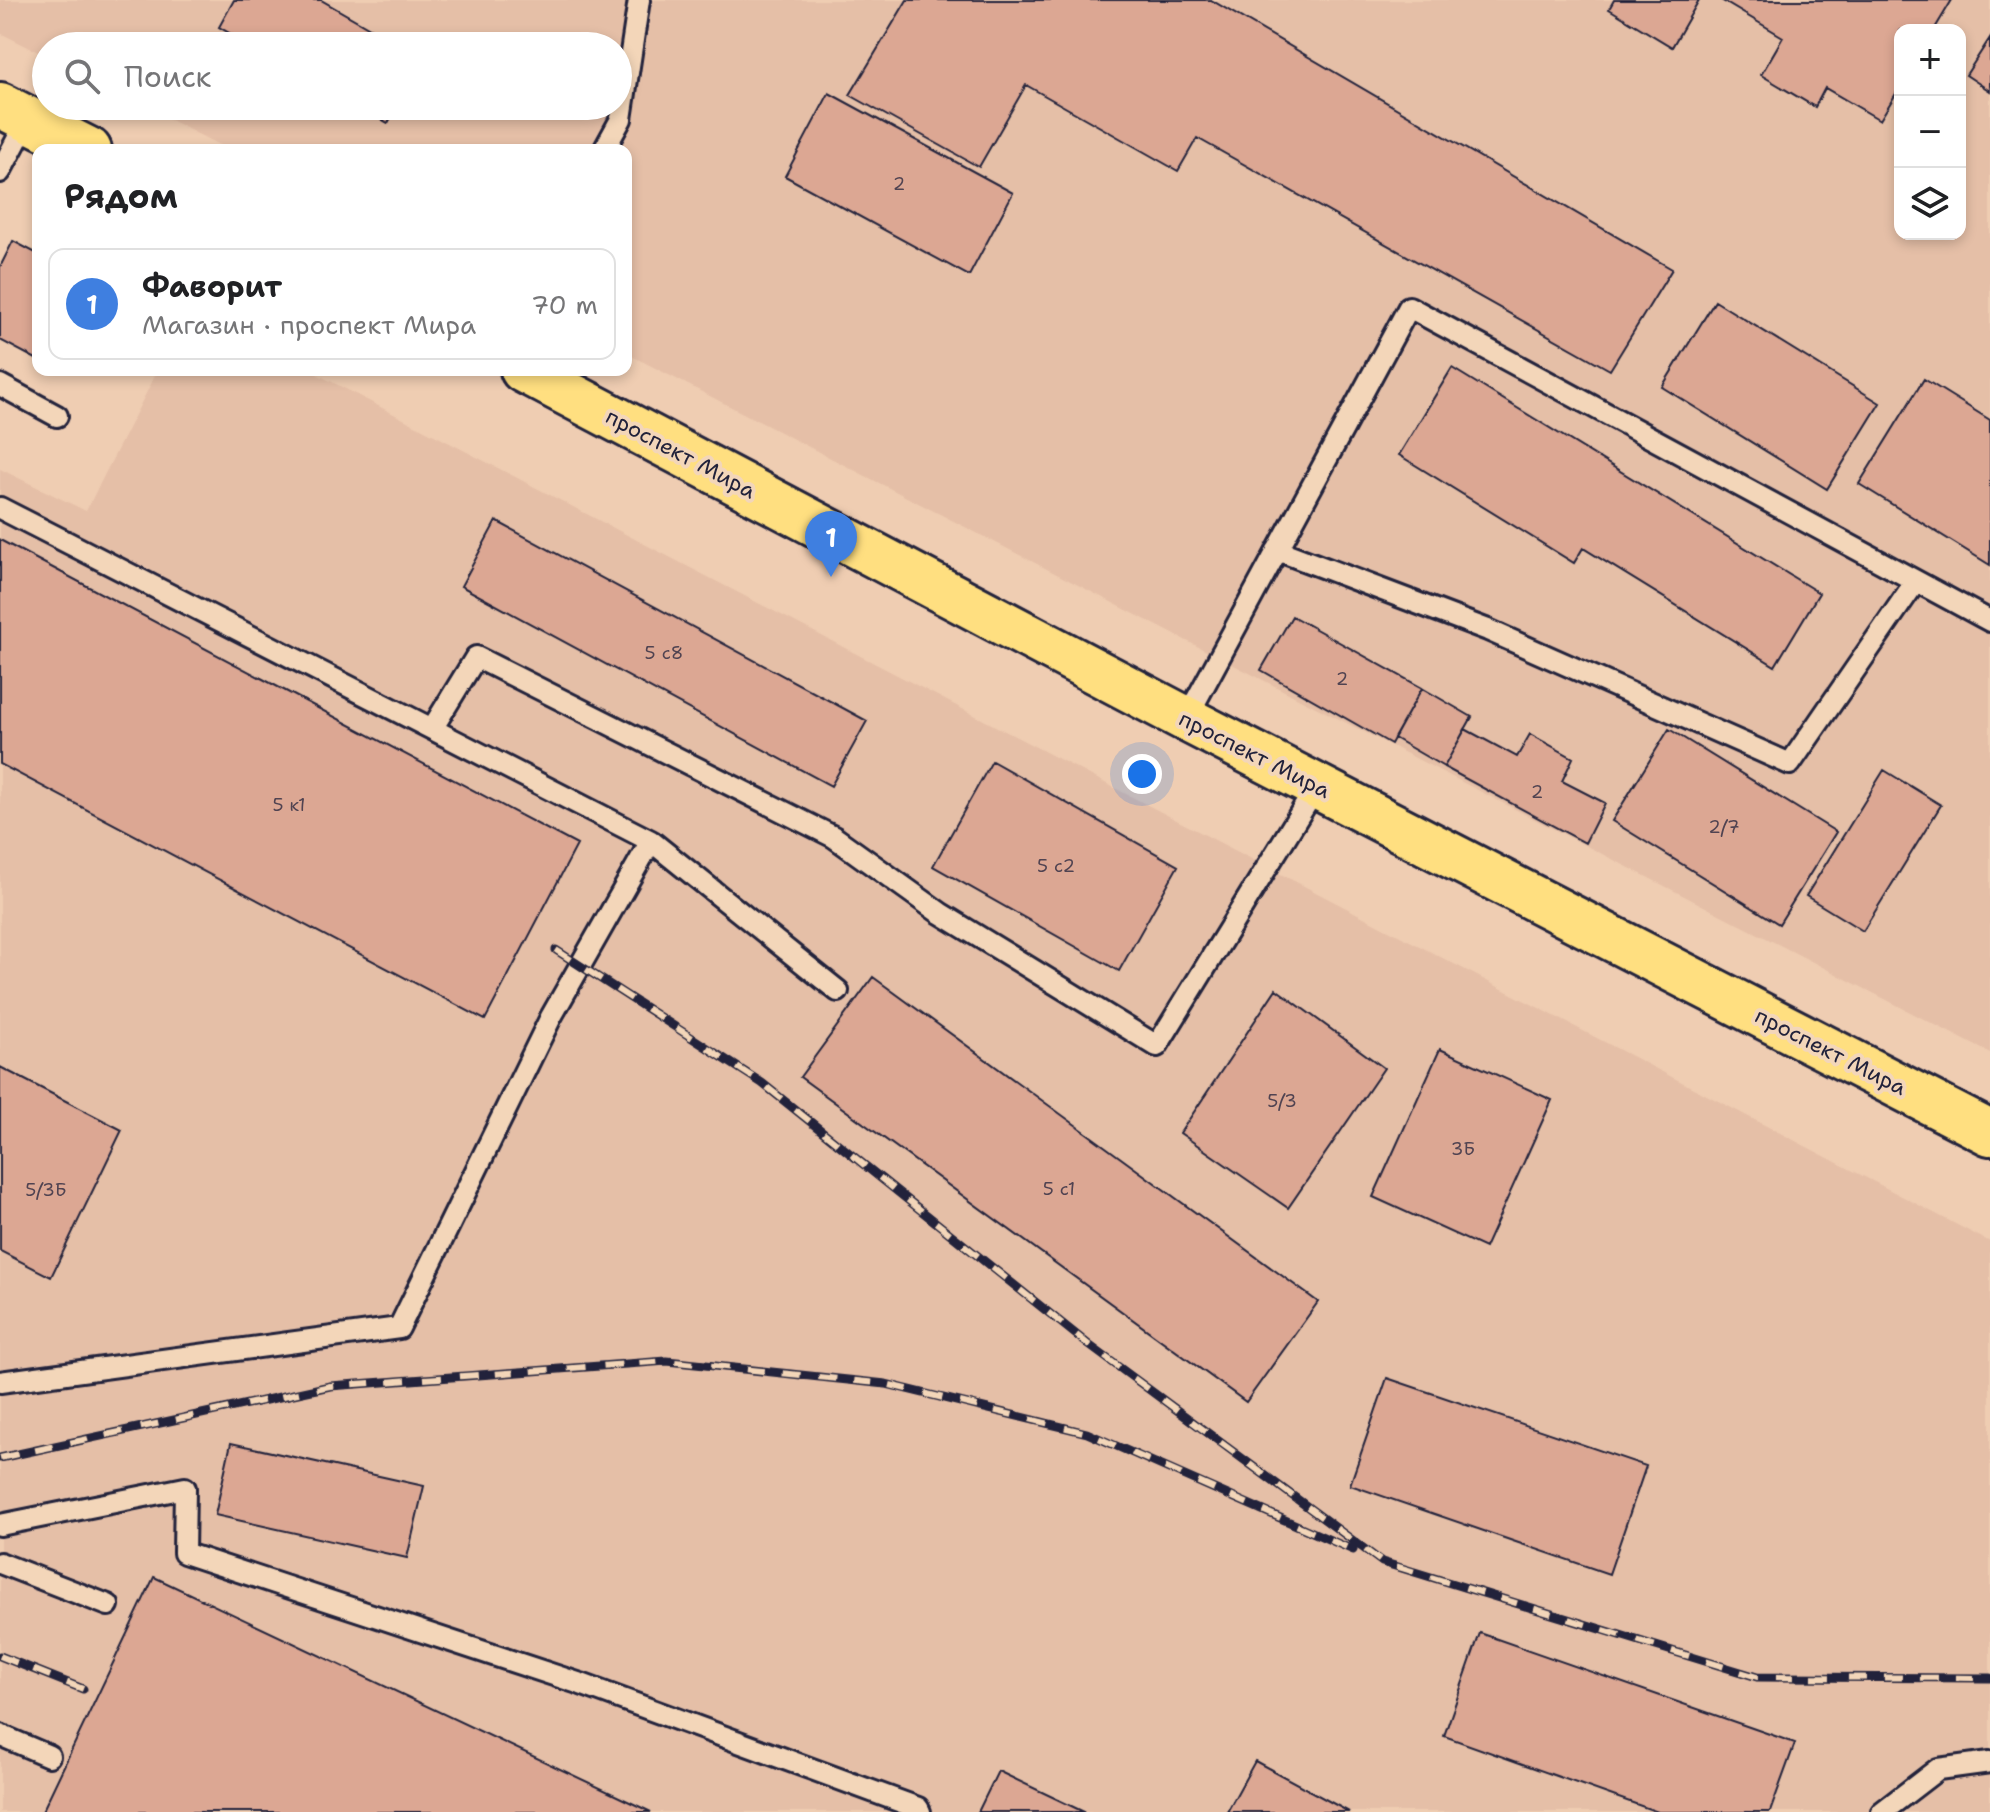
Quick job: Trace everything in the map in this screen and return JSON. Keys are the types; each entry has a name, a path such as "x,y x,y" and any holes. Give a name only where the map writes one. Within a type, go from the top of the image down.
{"main road":[{"path":"14,112 77,144"},
{"name":"проспект Мира","path":"534,376 1186,719 1990,1133"}],"lane":[{"path":"632,46 639,0"},
{"path":"0,172 14,112"},
{"path":"607,144 620,120"},
{"path":"1186,719 1409,307 1990,621"},
{"path":"0,385 57,416"},
{"path":"0,508 651,841 838,991"},
{"path":"1277,550 1488,630 1790,764 1916,581"},
{"path":"432,729 476,657 834,837 940,913 1157,1046 1317,786"},
{"path":"0,1382 399,1328 551,1017 651,841"},
{"path":"0,1525 185,1488 184,1553 581,1684 918,1808 920,1812"},
{"path":"0,1563 108,1605"},
{"path":"0,1735 49,1756"},
{"path":"1882,1812 1938,1769 1990,1762"}],"shaded area":[{"path":"0,0 1990,0 1990,1053 632,356 632,144 217,144 170,120 632,120 632,32 32,32 32,49 0,33"},
{"path":"155,376 321,376 1990,1242 1990,1812 0,1812 0,469 86,511"}],"building":[{"path":"234,0 321,0 377,32 228,32 219,27"},
{"path":"907,0 1211,0 1672,269 1610,370 1197,138 1178,171 1026,85 979,167 850,95"},
{"path":"1614,0 1699,0 1672,47 1609,9"},
{"path":"1721,0 1952,0 1938,24 1894,24 1894,97 1880,120 1825,88 1815,107 1761,75 1783,37"},
{"path":"1990,38 1990,91 1966,75"},
{"path":"829,93 1013,193 969,276 785,176"},
{"path":"13,241 32,251 32,357 0,340 0,267"},
{"path":"1715,301 1880,403 1827,489 1662,387"},
{"path":"1452,368 1819,593 1775,666 1583,548 1574,563 1399,455"},
{"path":"1924,379 1990,420 1990,565 1859,484"},
{"path":"496,521 867,721 831,786 461,586"},
{"path":"0,540 577,845 485,1020 0,764"},
{"path":"1292,616 1422,688 1391,744 1261,670"},
{"path":"1422,688 1472,717 1444,767 1394,738"},
{"path":"1465,729 1517,757 1530,734 1573,758 1562,781 1605,803 1585,843 1444,767"},
{"path":"1669,729 1836,832 1779,924 1612,821"},
{"path":"992,761 1178,866 1119,971 933,866"},
{"path":"1884,770 1941,805 1863,931 1806,896"},
{"path":"873,977 1318,1302 1246,1402 800,1077"},
{"path":"1276,989 1384,1068 1288,1208 1180,1133"},
{"path":"1440,1049 1552,1100 1485,1248 1373,1197"},
{"path":"0,1067 122,1130 51,1277 0,1251"},
{"path":"1387,1378 1646,1466 1609,1574 1350,1485"},
{"path":"231,1443 424,1486 407,1558 215,1515"},
{"path":"154,1577 651,1812 42,1812"},
{"path":"1480,1633 1795,1743 1770,1812 1658,1812 1444,1736"},
{"path":"1255,1761 1349,1812 1227,1812"},
{"path":"998,1771 1084,1812 978,1812"}],"railway":[{"path":"556,950 762,1083 1089,1345 1382,1562 1757,1677 1990,1678"},
{"path":"0,1458 330,1386 667,1361 886,1384 1087,1433 1353,1550"},
{"path":"0,1656 83,1689"}],"place":[{"name":"Фаворит","path":"831,577"}]}
